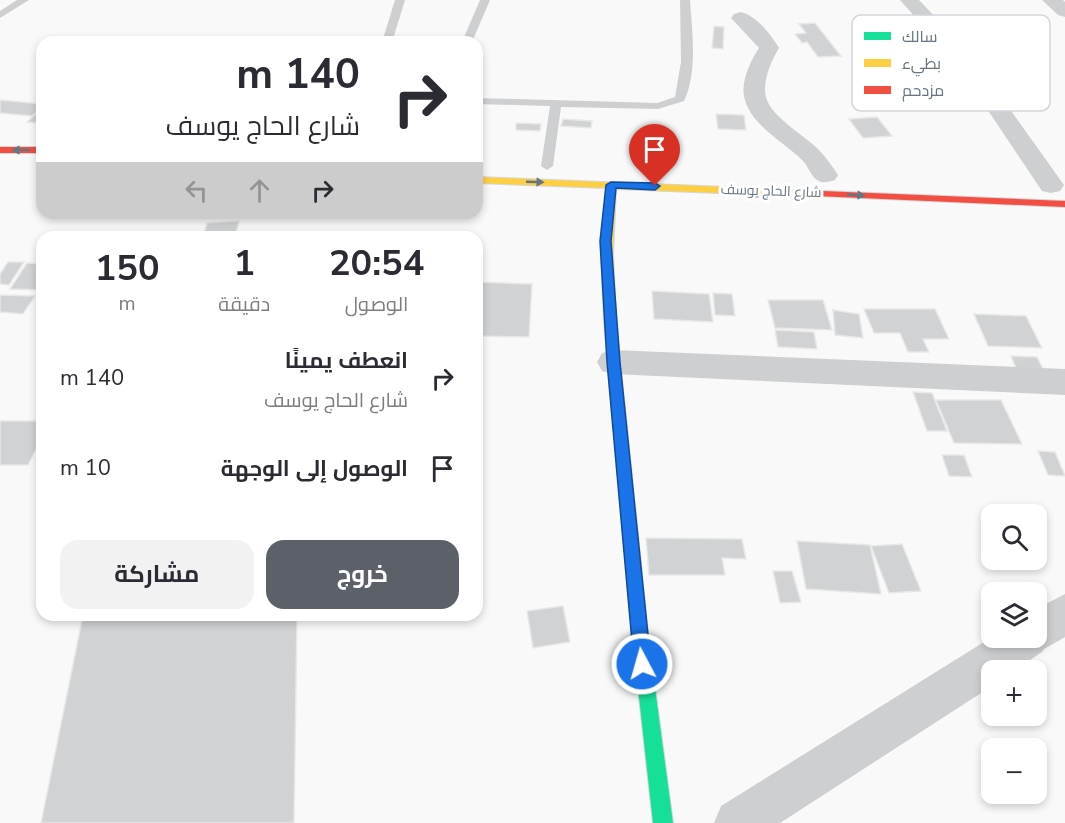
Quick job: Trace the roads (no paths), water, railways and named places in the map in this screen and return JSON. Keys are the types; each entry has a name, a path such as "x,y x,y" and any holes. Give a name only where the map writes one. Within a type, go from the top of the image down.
{"main road":[{"path":"0,150 36,150"},
{"name":"شارع الحاج يوسف","path":"483,180 1065,204"},
{"path":"611,185 605,258 647,710 663,823"}],"street":[{"path":"909,0 923,15"},
{"path":"1051,0 1065,11"},
{"path":"741,18 764,40 769,48 762,57 758,71 754,89 756,102 769,118 810,153 826,175"},
{"path":"999,111 1051,185"},
{"path":"614,362 1065,382"},
{"path":"1047,625 1065,614"},
{"path":"738,823 1012,648"}],"lane":[{"path":"0,15 24,0"},
{"path":"389,36 400,0"},
{"path":"470,36 485,0"},
{"path":"483,101 658,106 680,99 684,87 687,48 685,0"},
{"path":"547,166 556,103"}]}
